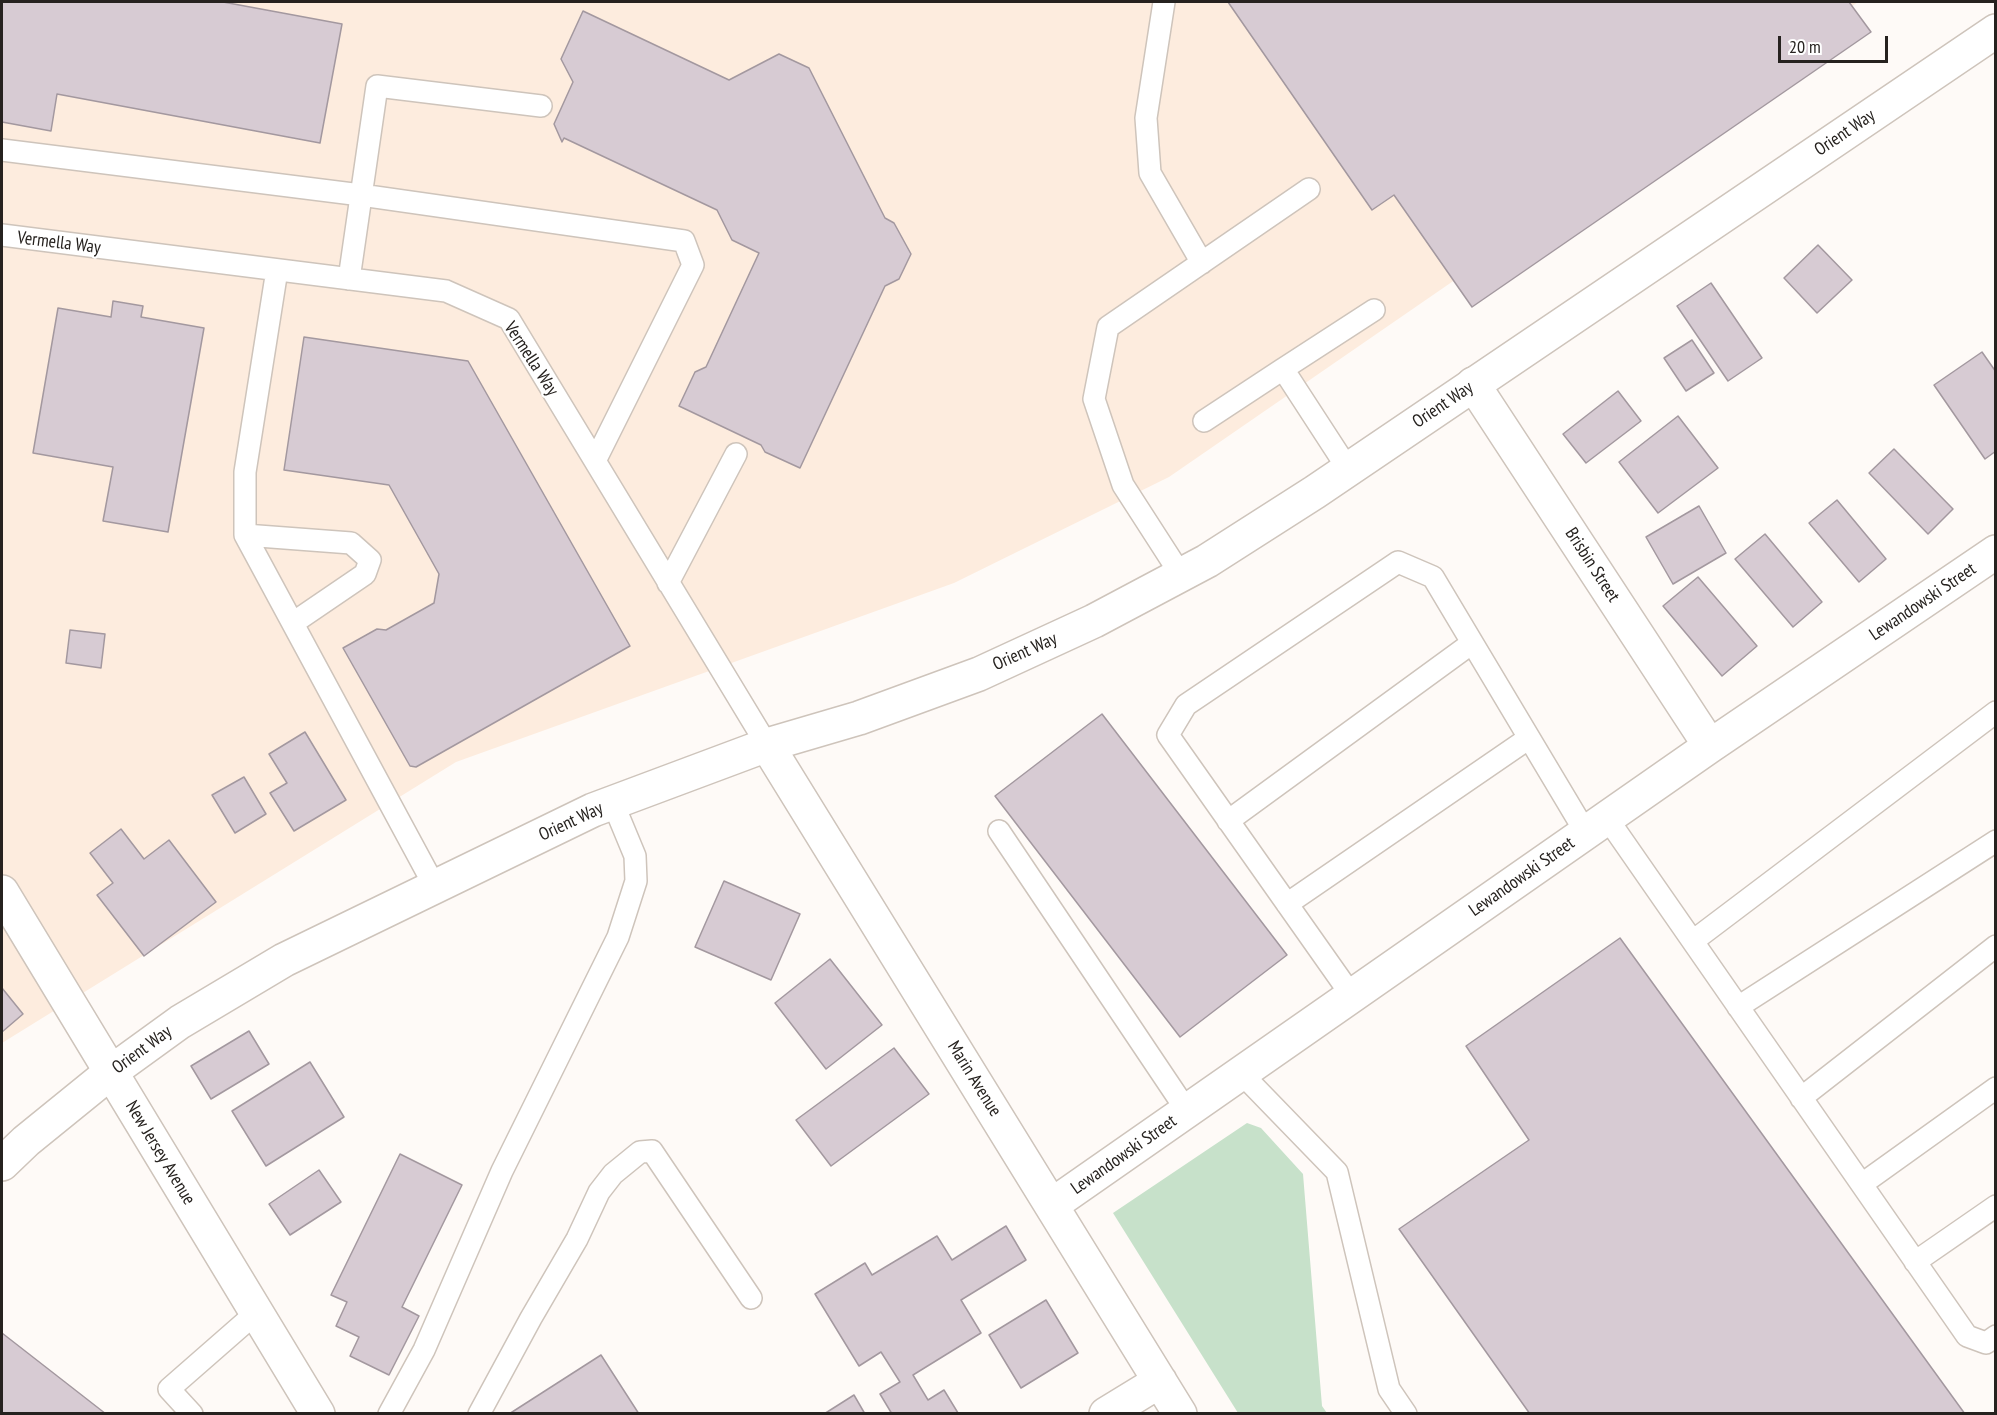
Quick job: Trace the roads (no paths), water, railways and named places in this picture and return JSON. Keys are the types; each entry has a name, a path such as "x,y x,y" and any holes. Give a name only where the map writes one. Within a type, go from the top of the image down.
{"street":[{"name":"Orient Way","path":"2,1164 26,1141 111,1072 180,1022 284,960 593,810 767,745 859,718 979,674 1094,621 1207,561 1286,511 1995,31"},
{"name":"Brisbin Street","path":"1473,384 1710,746"},
{"name":"Lewandowski Street","path":"1052,1205 1710,746 1995,552"},
{"name":"Marin Avenue","path":"767,745 1180,1413"},
{"name":"New Jersey Avenue","path":"2,892 318,1413"},
{"path":"1106,1413 1160,1381"}],"lane":[{"path":"1164,2 1146,118 1150,173 1202,263"},
{"path":"349,279 377,86 541,106"},
{"path":"2,150 361,195 684,241 693,265 595,461"},
{"path":"1181,575 1123,485 1094,399 1108,327 1310,189"},
{"name":"Vermella Way","path":"2,236 446,291 509,319 767,745"},
{"path":"277,270 245,472 245,535 435,887"},
{"path":"1204,421 1374,310"},
{"path":"1283,369 1348,469"},
{"path":"668,583 736,454"},
{"path":"245,535 351,543 370,560 364,574 293,623"},
{"path":"1352,996 1168,735 1186,705 1398,562 1433,577 1529,738 1596,826 1693,942 1967,1336 1986,1343 1995,1336"},
{"path":"1228,821 1472,643"},
{"path":"1693,942 1995,712"},
{"path":"1287,904 1529,738"},
{"path":"389,1413 424,1350 502,1171 618,937 636,881 635,856 613,803"},
{"path":"999,831 1187,1111"},
{"path":"1738,1007 1995,841"},
{"path":"1801,1098 1995,946"},
{"path":"1241,1073 1337,1172 1389,1389 1406,1413"},
{"path":"1862,1184 1995,1089"},
{"path":"479,1413 577,1239 599,1192 613,1174 640,1152 652,1151 751,1298"},
{"path":"1915,1262 1995,1206"},
{"path":"192,1413 169,1389 257,1312"}]}
